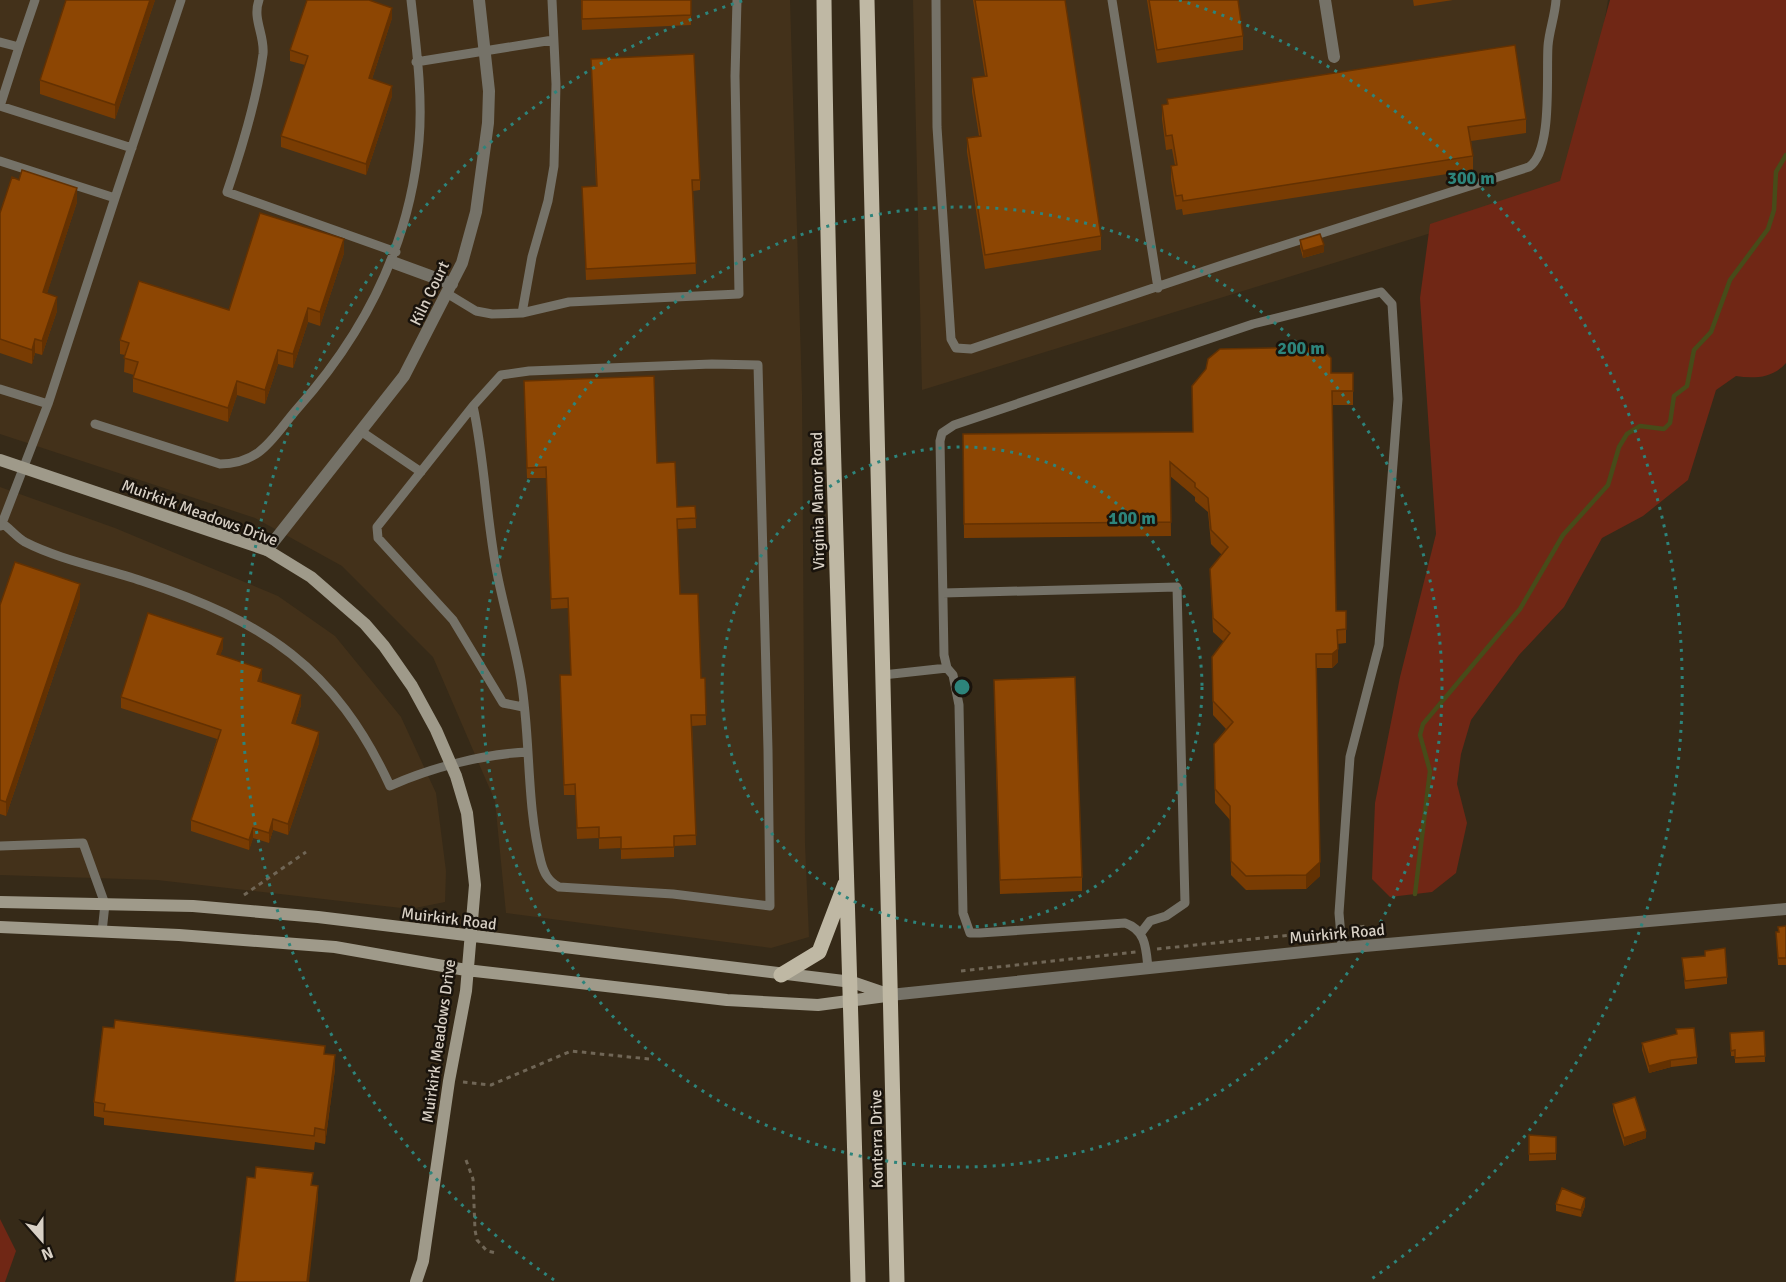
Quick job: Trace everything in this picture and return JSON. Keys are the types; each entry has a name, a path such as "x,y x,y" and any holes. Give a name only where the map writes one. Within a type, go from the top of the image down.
{"main road":[{"name":"Virginia Manor Road","path":"824,0 837,614 852,1001"},
{"path":"867,0 890,995"},
{"name":"Muirkirk Meadows Drive","path":"0,460 267,550 311,577 332,594 384,646 436,729 452,766 466,813 475,885 465,991 449,1081 423,1261 416,1282"},
{"path":"781,975 819,952 848,876"},
{"name":"Muirkirk Road","path":"0,902 193,906 318,917 852,982 890,995"},
{"name":"Muirkirk Road","path":"0,927 335,947 466,970 727,1000 818,1005 890,995"},
{"name":"Konterra Drive","path":"890,995 897,1282"},
{"name":"Konterra Drive","path":"852,1001 858,1282"}],"street":[{"name":"Kiln Court","path":"267,550 404,376 462,264 482,183 489,91 479,0"},
{"path":"1325,0 1334,57"},
{"path":"394,257 450,289"},
{"name":"Muirkirk Road","path":"890,995 1342,948 1786,909"}],"lane":[{"path":"35,0 0,106 132,148"},
{"path":"181,0 48,404 25,468 1,524 24,541 145,582 251,625 274,640 323,681 344,705 372,747 390,786 411,776 501,753 528,752"},
{"path":"259,0 255,10 264,52 241,150 227,192 394,257"},
{"path":"95,424 220,464 240,464 258,454 307,398 341,354 360,326 394,257 411,199 419,140 411,0"},
{"path":"522,313 532,257 548,201 554,166 556,84 552,0"},
{"path":"450,289 476,311 492,314 522,313 569,302 740,294 735,76 737,0"},
{"path":"936,0 937,127 951,339 956,348 971,350 1224,264 1529,167 1538,161 1544,141 1548,43 1556,0"},
{"path":"1112,0 1158,288"},
{"path":"416,62 553,40"},
{"path":"0,42 19,47"},
{"path":"0,161 115,198"},
{"path":"1148,968 1140,933 1135,927 1125,923 970,933 965,925 959,705 953,675 947,668 943,593 940,441 942,434 954,425 1253,324 1381,292 1388,297 1394,313 1398,399 1379,645 1350,757 1339,913 1342,948"},
{"path":"473,406 481,446 496,572 521,681 541,861 551,883 559,887 673,894 770,906 758,365 712,364 530,370 501,375 473,406 376,527 378,537 453,620 503,703 523,707"},
{"path":"0,389 48,404"},
{"path":"362,432 421,472"},
{"path":"943,593 1177,587 1185,903 1166,916 1150,921 1140,933"},
{"path":"883,675 947,668"},
{"path":"0,846 83,843 105,904 102,932"}],"path":[{"path":"244,895 306,852"},
{"path":"1357,928 1367,926"},
{"path":"1164,949 1328,931"},
{"path":"961,971 1128,952"},
{"path":"449,1081 491,1085 571,1051 649,1059"},
{"path":"466,1160 473,1179 477,1240 487,1251 496,1253"}],"shaded area":[{"path":"0,0 790,0 802,394 805,844 809,937 771,948 506,913 495,801 433,657 342,566 255,518 0,434"},
{"path":"913,0 1608,0 1577,188 922,390"},
{"path":"1610,0 1786,0 1786,363 1775,372 1763,376 1736,376 1716,390 1688,480 1643,516 1602,538 1564,607 1519,655 1471,720 1461,754 1457,784 1467,823 1456,873 1432,892 1390,897 1372,879 1375,803 1400,677 1436,534 1420,298 1430,224 1560,181"},
{"path":"0,487 115,528 278,596 335,636 401,717 436,793 446,871 445,902 410,909 157,880 0,875"},
{"path":"0,1219 16,1251 5,1282 0,1282"}],"building":[{"path":"66,0 150,0 115,105 40,80"},
{"path":"307,0 369,0 392,8 369,78 392,86 366,164 281,136 308,56 290,50"},
{"path":"582,0 691,0 691,15 582,19"},
{"path":"975,0 1065,0 1101,236 985,255 967,138 981,136 972,78 987,76"},
{"path":"1149,0 1238,0 1243,36 1157,50"},
{"path":"1515,45 1526,119 1468,127 1473,156 1183,201 1182,195 1176,196 1171,166 1177,165 1172,135 1166,136 1162,105 1168,104 1167,99"},
{"path":"694,54 700,180 692,180 696,263 586,269 582,187 597,186 591,59"},
{"path":"22,170 77,188 43,292 57,297 42,341 35,339 32,350 0,339 0,213 12,177 19,180"},
{"path":"260,213 344,239 320,312 308,308 293,354 278,350 265,390 237,381 228,408 133,378 138,362 124,358 129,343 120,340 139,281 229,310"},
{"path":"1320,234 1324,245 1303,251 1300,240"},
{"path":"1320,347 1331,358 1331,373 1353,373 1353,391 1332,391 1336,611 1346,611 1346,629 1337,630 1338,649 1332,654 1316,654 1320,862 1306,875 1246,876 1231,861 1230,806 1215,789 1214,744 1233,722 1213,701 1212,657 1230,633 1213,618 1210,569 1228,547 1211,530 1208,498 1195,487 1195,483 1170,462 1171,522 964,524 963,434 1193,432 1192,386 1206,369 1208,359 1220,349"},
{"path":"654,376 657,463 675,462 677,507 695,506 696,518 677,519 680,594 698,594 701,678 705,678 706,715 691,715 696,835 674,836 674,847 621,849 621,837 599,838 599,827 577,828 575,784 564,785 560,675 571,675 568,598 551,599 546,467 527,468 524,381"},
{"path":"15,562 80,584 6,802 0,800 0,605"},
{"path":"148,613 223,638 217,654 262,669 258,681 301,695 292,723 319,732 288,824 273,819 269,833 253,828 249,840 191,820 221,730 121,697"},
{"path":"1075,677 1082,877 1000,880 994,680"},
{"path":"1786,926 1786,958 1778,958 1776,932 1779,932 1778,927"},
{"path":"1725,948 1727,977 1685,981 1682,958 1705,956 1705,951"},
{"path":"115,1020 325,1046 324,1054 335,1055 325,1130 315,1128 314,1136 104,1111 105,1104 94,1102 103,1027 114,1028"},
{"path":"1694,1028 1697,1057 1671,1060 1649,1066 1642,1043 1677,1034 1676,1029"},
{"path":"1764,1031 1765,1056 1735,1058 1735,1050 1731,1051 1730,1033"},
{"path":"1635,1097 1646,1131 1624,1138 1613,1104"},
{"path":"1529,1135 1556,1137 1556,1153 1529,1154"},
{"path":"256,1167 313,1173 311,1185 318,1186 307,1282 235,1282 247,1177 255,1178"},
{"path":"1562,1188 1585,1198 1581,1210 1556,1204"}],"waterway":[{"path":"1415,894 1430,771 1420,735 1423,724 1520,609 1563,535 1608,485 1619,447 1627,434 1640,426 1664,429 1670,423 1674,396 1687,386 1694,350 1711,332 1730,280 1768,229 1774,210 1776,172 1786,155"}]}
